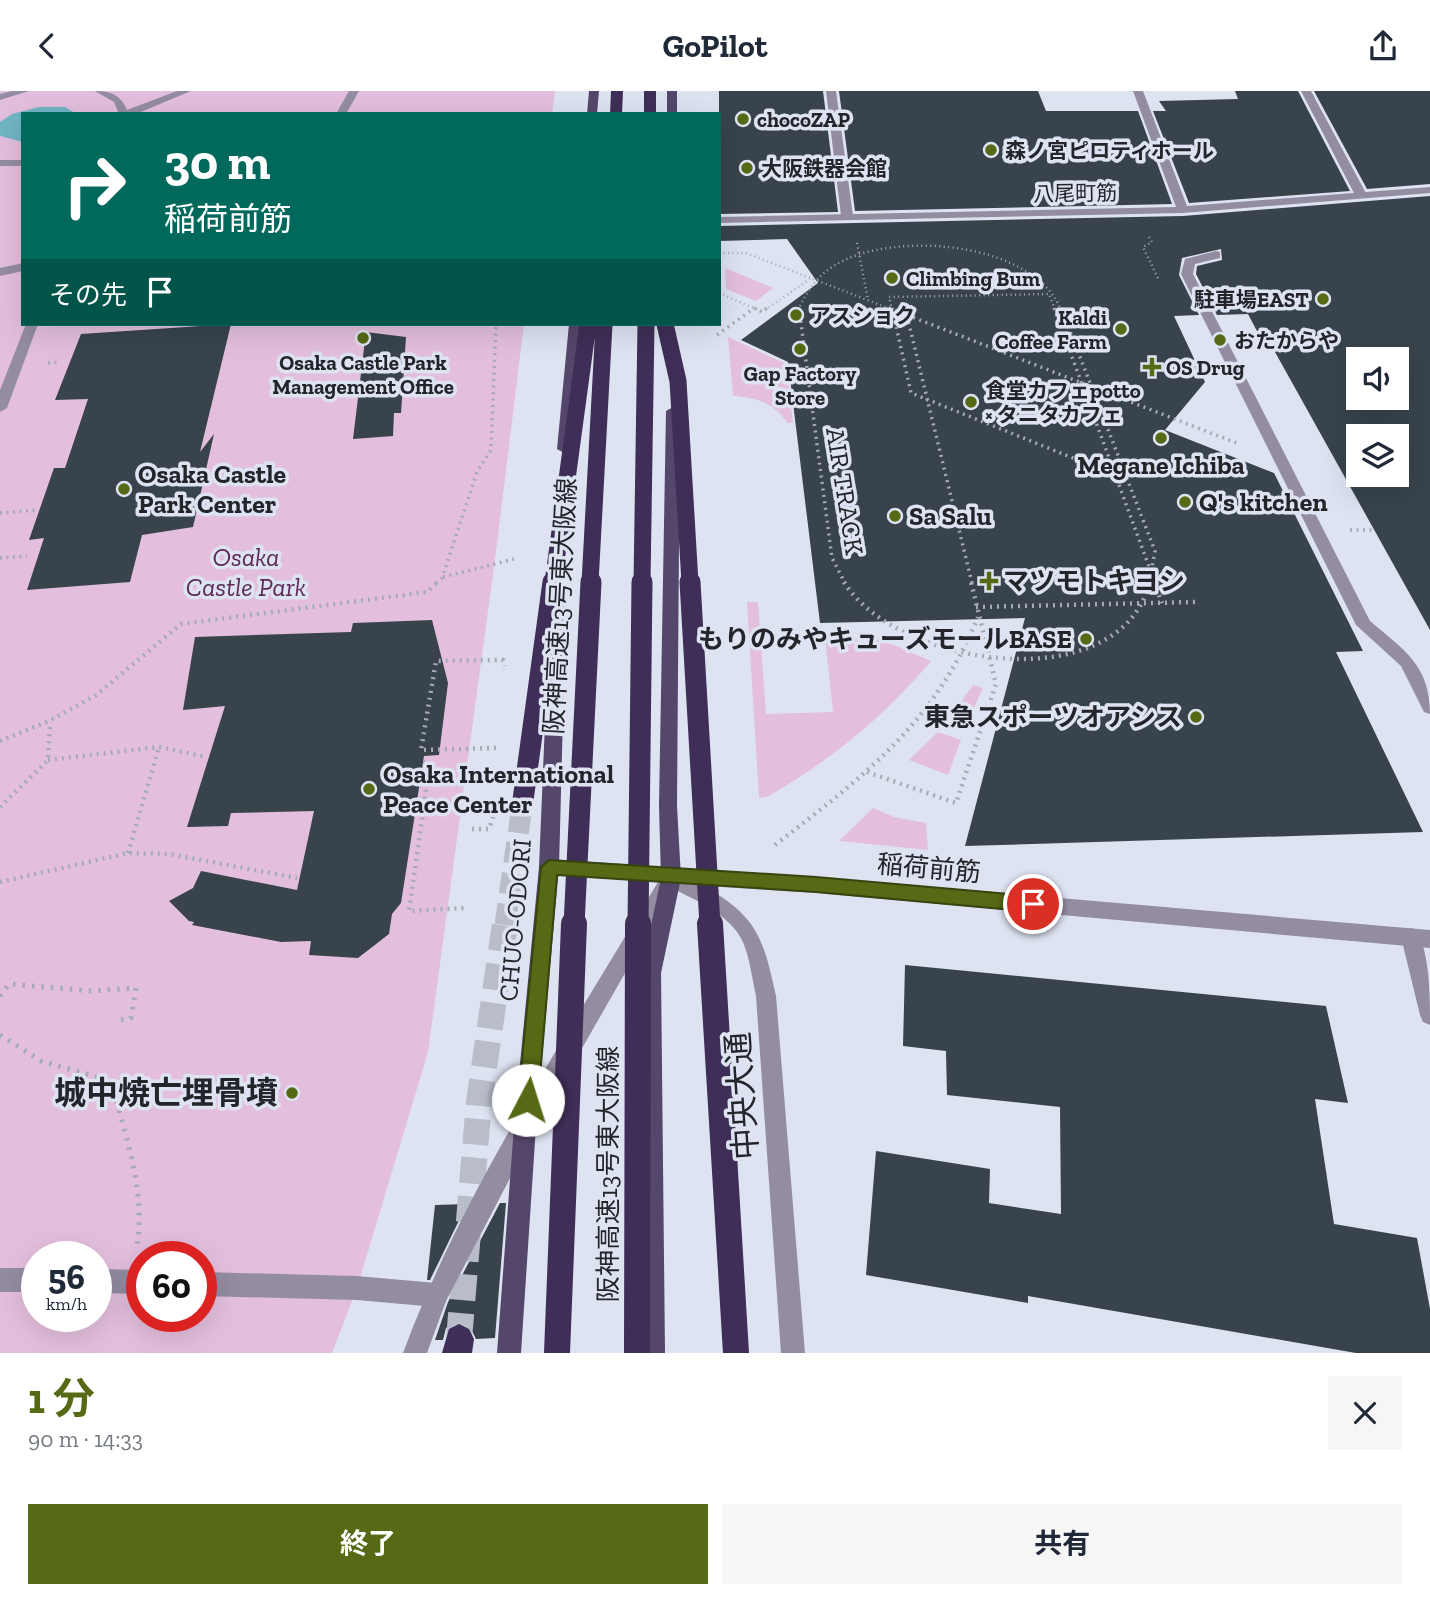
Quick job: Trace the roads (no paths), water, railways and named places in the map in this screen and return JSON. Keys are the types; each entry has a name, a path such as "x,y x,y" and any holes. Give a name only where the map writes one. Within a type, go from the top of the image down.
{"highway":[{"path":"616,112 617,91"},
{"path":"650,91 650,112"},
{"path":"523,800 588,326"},
{"name":"阪神高速13号東大阪線","path":"557,1353 579,802 604,326"},
{"name":"阪神高速13号東大阪線","path":"637,1353 638,814 646,326"},
{"path":"665,326 678,381 736,1353"}],"main road":[{"path":"592,112 594,91"},
{"path":"672,91 672,112"},
{"name":"CHUO-ODORI","path":"509,1353 525,1126 549,867 563,460 575,326"},
{"path":"653,1353 651,973 671,878 668,806 672,326"}],"street":[{"path":"0,97 24,91"},
{"path":"100,91 118,100 124,112"},
{"path":"130,112 186,91"},
{"path":"342,112 354,91"},
{"path":"831,91 847,216"},
{"path":"1138,91 1183,210"},
{"path":"1306,91 1361,195"},
{"path":"0,163 21,163"},
{"name":"八尾町筋","path":"721,220 1183,210 1430,190"},
{"path":"1216,255 1189,263 1187,274 1364,625 1407,662 1430,707"},
{"path":"0,272 21,267"},
{"path":"0,408 31,326"},
{"name":"稲荷前筋","path":"549,867 671,878 816,885 1421,938"},
{"path":"415,1353 436,1295 525,1126 671,878"},
{"name":"中央大通","path":"671,878 730,913 745,928 752,940 759,965 766,996 793,1353"},
{"path":"1421,938 1430,1015"},
{"path":"0,1280 21,1280"},
{"path":"217,1284 357,1288 436,1295"}],"water":[{"path":"39,107 65,107 74,112 21,112 21,141 0,136 0,122 12,114"}],"tunnel":[{"path":"505,925 523,800"},
{"path":"459,1339 479,1102 505,924"}],"place":[{"name":"chocoZAP","path":"743,119"},
{"name":"森ノ宮ピロティホール","path":"991,150"},
{"name":"大阪鉄器会館","path":"747,168"},
{"name":"Climbing Bum","path":"892,278"},
{"name":"駐車場EAST","path":"1323,299"},
{"name":"アスショク","path":"796,315"},
{"name":"Kaldi Coffee Farm","path":"1121,329"},
{"name":"Osaka Castle Park Management Office","path":"363,338"},
{"name":"おたからや","path":"1220,340"},
{"name":"Gap Factory Store","path":"800,349"},
{"name":"OS Drug","path":"1152,367"},
{"name":"食堂カフェpotto × タニタカフェ","path":"971,402"},
{"name":"Megane Ichiba","path":"1161,438"},
{"name":"Osaka Castle Park Center","path":"124,489"},
{"name":"Q's kitchen","path":"1185,502"},
{"name":"Sa Salu","path":"895,516"},
{"name":"マツモトキヨシ","path":"989,581"},
{"name":"もりのみやキューズモールBASE","path":"1086,639"},
{"name":"東急スポーツオアシス","path":"1196,717"},
{"name":"Osaka International Peace Center","path":"369,789"},
{"name":"城中焼亡埋骨墳","path":"292,1093"}],"park label":[{"name":"Osaka Castle Park","path":"246,572"}]}
